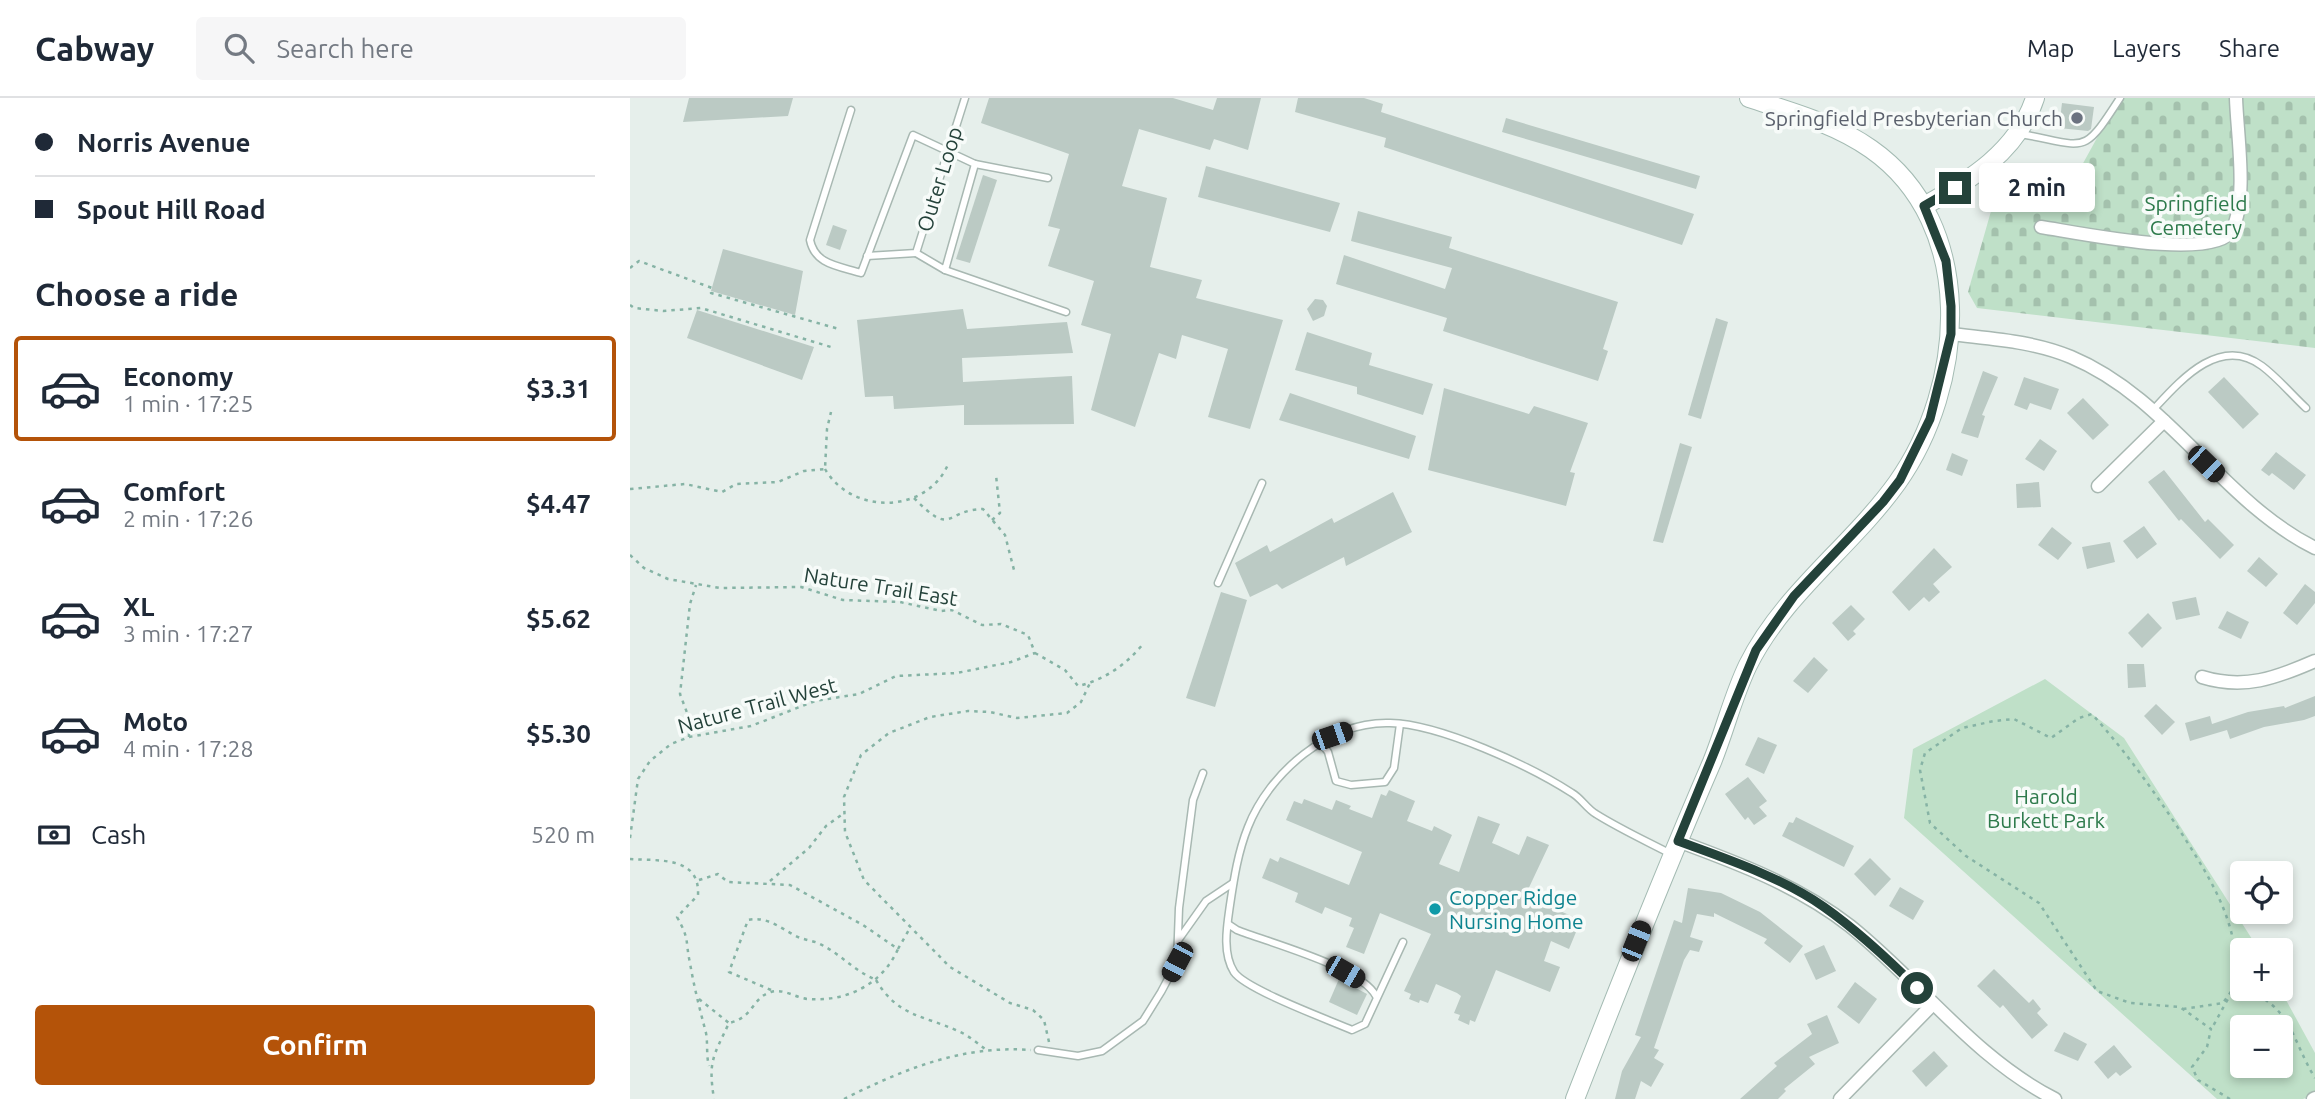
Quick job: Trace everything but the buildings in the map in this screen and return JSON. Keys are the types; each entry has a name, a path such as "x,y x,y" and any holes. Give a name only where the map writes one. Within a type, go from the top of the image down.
{"street":[{"path":"1575,1099 1756,650 1794,596 1883,502 1911,460 1930,419 1951,334 1946,261 1924,206 1896,170 1872,150 1826,124 1749,98"},
{"path":"1924,206 1986,167 2016,134 2035,98"},
{"path":"2041,227 2185,247 2218,243 2232,233 2239,205 2236,98"},
{"path":"1951,334 2009,341 2072,357 2130,391 2246,502 2298,540 2315,548"},
{"path":"2098,486 2164,421"},
{"path":"2202,677 2232,684 2255,683 2315,661"},
{"path":"1675,847 1734,861 1822,906 1885,957 1995,1061 2055,1099"},
{"path":"1840,1099 1933,1004"}],"lane":[{"name":"Outer Loop","path":"867,256 916,253 965,98"},
{"path":"2016,134 2082,145 2094,138 2120,98"},
{"path":"851,110 810,240 817,258 861,273 912,135 975,164 1048,178"},
{"path":"945,270 975,164"},
{"path":"916,253 945,270 1066,312"},
{"path":"2152,411 2192,370 2216,358 2231,356 2247,357 2262,366 2306,408"},
{"path":"1218,583 1262,482"},
{"path":"1321,743 1328,752 1336,781 1351,785 1385,782 1394,768 1400,724"},
{"path":"1403,942 1365,1024 1352,1030 1243,982 1228,961 1228,924 1233,883 1249,825 1264,797 1284,773 1321,743 1363,726 1400,724 1448,735 1574,794 1593,813 1675,847"},
{"path":"1038,1051 1078,1056 1102,1051 1143,1021 1177,962 1193,800 1203,773"},
{"path":"1178,940 1206,901 1233,883"},
{"path":"1228,924 1237,930 1345,972 1368,985 1376,996"}],"path":[{"path":"630,268 639,261 660,267 712,288 711,293 839,329"},
{"path":"630,304 634,308 663,311 701,308 831,347"},
{"path":"831,412 827,429 825,468 844,493 878,504 914,498 932,489 943,477 949,462"},
{"path":"630,489 685,484 722,492 736,484 778,481 804,471 825,468"},
{"path":"992,520 1000,513 996,475"},
{"path":"914,498 934,518 944,520 958,517 970,509 983,509 1005,535 1014,570"},
{"name":"Nature Trail East","path":"630,555 644,568 668,579 696,584 720,588 802,587 843,600 900,602 941,611 952,610 982,625 1000,624 1028,635 1035,653"},
{"path":"689,737 689,718 680,694 690,604 696,584"},
{"path":"1035,653 1065,670 1077,686 1112,672 1143,644"},
{"name":"Nature Trail West","path":"630,838 638,779 650,761 671,744 689,737 751,726 815,701 859,694 896,676 922,672 957,673 1011,662 1035,653"},
{"path":"1049,1052 1049,1035 1044,1020 1033,1010 1010,1003 950,967 888,908 863,880 845,832 844,813 848,782 861,755 889,733 930,717 968,711 990,712 1017,718 1067,713 1081,702 1090,683"},
{"path":"2230,993 2223,1003 2183,1009 2130,1003 2097,991 2039,903 1966,856 1930,822 1920,770 1924,753 1962,729 2014,719 2051,738 2079,718 2092,714 2165,804 2208,873 2233,938"},
{"path":"768,882 809,848 826,826 844,813"},
{"path":"630,859 676,863 692,870 699,880 698,895 677,917 688,935 689,962 698,1014 706,1034 714,1099"},
{"path":"699,880 718,874 728,882 790,885 863,925 898,949"},
{"path":"911,927 876,980 845,996 806,999 773,991 729,972 748,920 759,918 798,937 818,942 842,957 855,971 876,980 884,994 904,1012 959,1031 985,1049"},
{"path":"709,1069 729,1023 748,1016 763,996 773,991"},
{"path":"2230,995 2211,1029 2207,1048 2192,1067 2198,1080 2230,1099"},
{"path":"697,998 729,1023"},
{"path":"2271,1001 2290,1027 2302,1057 2315,1078"},
{"path":"2183,1009 2211,1029"},
{"path":"844,1099 904,1070 985,1049 1038,1051"}],"green space":[{"name":"Springfield Cemetery","path":"2119,98 2315,98 2315,348 1977,308 1968,292 1997,190 2065,196"},
{"name":"Harold Burkett Park","path":"2045,679 2124,738 2230,904 2230,924 2242,924 2251,938 2230,938 2230,1001 2287,1001 2315,1053 2315,1094 2303,1099 2217,1099 1904,818 1913,749"}],"place":[{"name":"Springfield Presbyterian Church","path":"2077,118"},
{"name":"Copper Ridge Nursing Home","path":"1435,909"}],"route":[{"path":"1917,988 1851,927 1822,906 1734,861 1678,841 1723,736 1746,668 1756,650 1794,596 1883,502 1900,480 1930,419 1951,334 1951,306 1946,261 1924,206 1955,188"}]}
